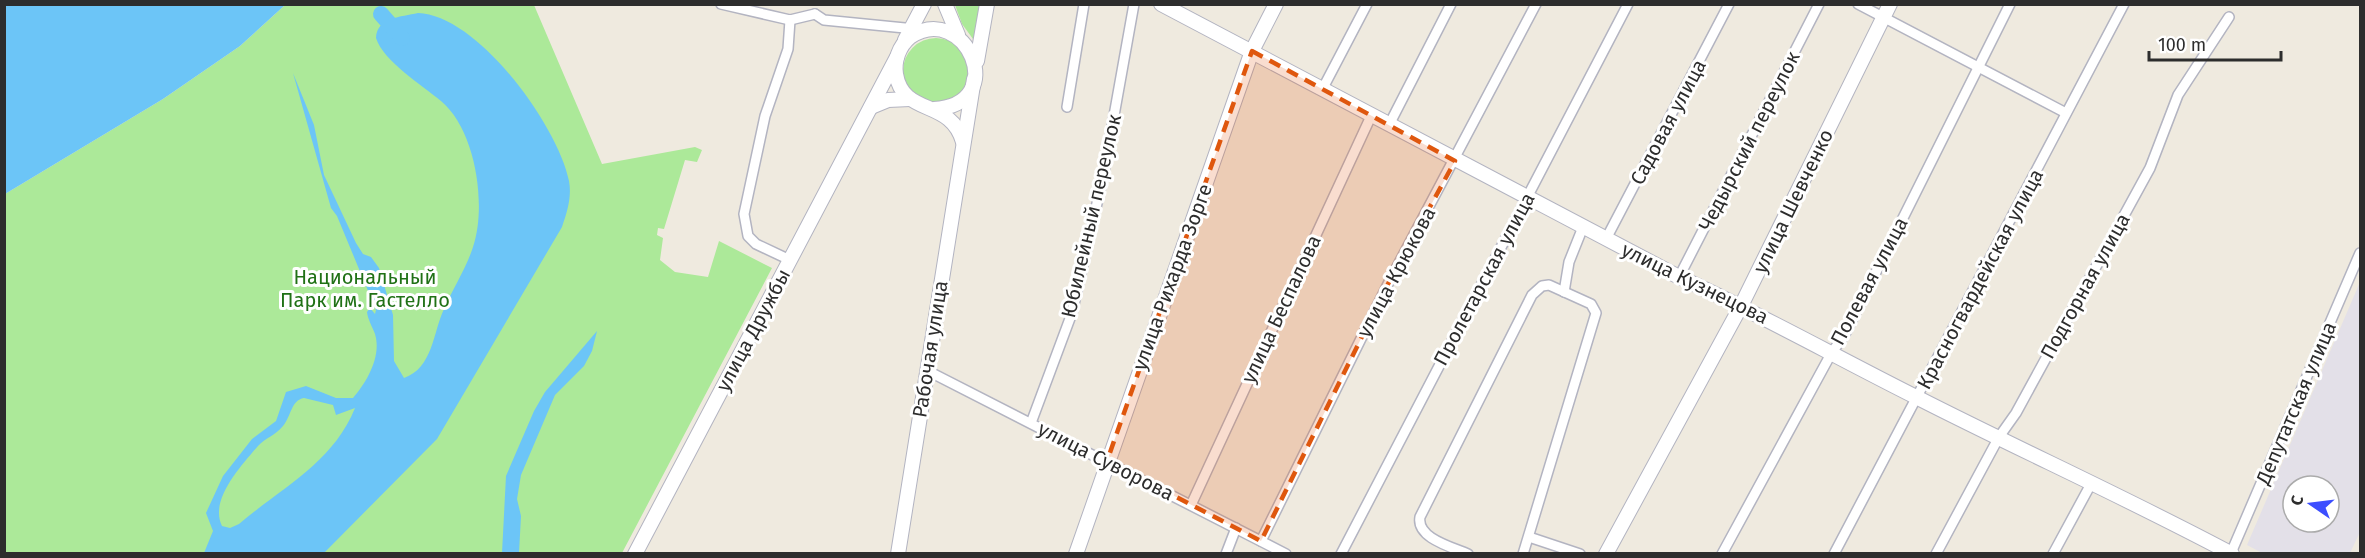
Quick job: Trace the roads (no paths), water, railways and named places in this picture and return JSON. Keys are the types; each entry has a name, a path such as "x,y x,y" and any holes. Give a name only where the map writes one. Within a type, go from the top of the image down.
{"street":[{"path":"721,4 790,20 816,9 824,20 917,29 943,29 958,35"},
{"path":"910,99 897,80 900,51 917,29 924,4"},
{"path":"933,109 947,107 959,101 969,91 975,72 971,48 958,35 945,4"},
{"name":"Рабочая улица","path":"898,554 987,4"},
{"path":"1067,107 1084,4"},
{"name":"Юбилейный переулок","path":"1031,423 1072,313 1103,177 1134,4"},
{"name":"улица Рихарда Зорге","path":"1076,554 1252,51 1276,4"},
{"path":"1323,88 1367,4"},
{"path":"1390,123 1451,4"},
{"name":"улица Крюкова","path":"1261,541 1390,280 1455,161 1536,4"},
{"name":"Пролетарская улица","path":"1341,554 1628,4"},
{"name":"Садовая улица","path":"1606,239 1729,4"},
{"name":"Чедырский переулок","path":"1679,277 1819,4"},
{"path":"1858,4 1887,11 1979,66 2066,113"},
{"name":"Полевая улица","path":"1722,554 1832,352 1844,336 2010,4"},
{"name":"Красногвардейская улица","path":"1834,554 2124,4"},
{"name":"улица Кузнецова","path":"1164,5 1390,123 1455,161 1679,277 2232,553"},
{"name":"улица Шевченко","path":"1606,554 1741,306 1887,11"},
{"name":"Подгорная улица","path":"1935,554 1999,437 2016,413 2150,168 2178,95 2229,17"},
{"path":"790,20 788,50 765,116 744,214 748,236 756,244 790,260"},
{"name":"улица Дружбы","path":"635,554 900,51"},
{"path":"871,107 888,100 910,99 933,109 957,127 963,144"},
{"name":"улица Беспалова","path":"1191,504 1372,114"},
{"path":"1564,292 1569,262 1583,227"},
{"name":"Депутатская улица","path":"2232,553 2361,253"},
{"path":"1464,553 1424,534 1419,524 1420,517 1532,295 1542,286 1549,285 1591,304 1596,314 1522,554"},
{"name":"улица Суворова","path":"926,370 1286,554"},
{"path":"2053,554 2092,482"},
{"path":"1226,554 1236,528"},
{"path":"1529,537 1580,554"}],"water":[{"path":"5,4 285,5 240,46 163,99 5,194"},
{"path":"418,13 441,19 465,32 512,77 532,104 562,158 569,181 569,199 562,227 437,439 324,553 204,553 213,531 206,513 223,476 252,439 276,421 286,392 306,386 336,398 353,398 368,377 375,360 377,343 367,312 370,308 375,314 376,310 337,216 331,208 293,73 314,125 324,175 356,243 363,254 371,257 379,268 393,315 394,361 404,378 414,373 427,358 440,318 470,255 477,230 478,190 470,149 463,130 441,101 395,64 380,47 376,38 377,31 385,22","holes":["304,398 333,405 336,415 355,408 334,444 304,473 239,524 230,528 222,526 219,516 220,505 229,484 258,446 283,426 296,402"]},
{"path":"597,331 592,351 584,366 555,395 521,475 517,499 521,516 519,553 502,553 506,476 534,411 545,392"}],"waterway":[{"path":"381,14 402,38"}],"park label":[{"name":"Национальный Парк им. Гастелло","path":"365,288"}]}
